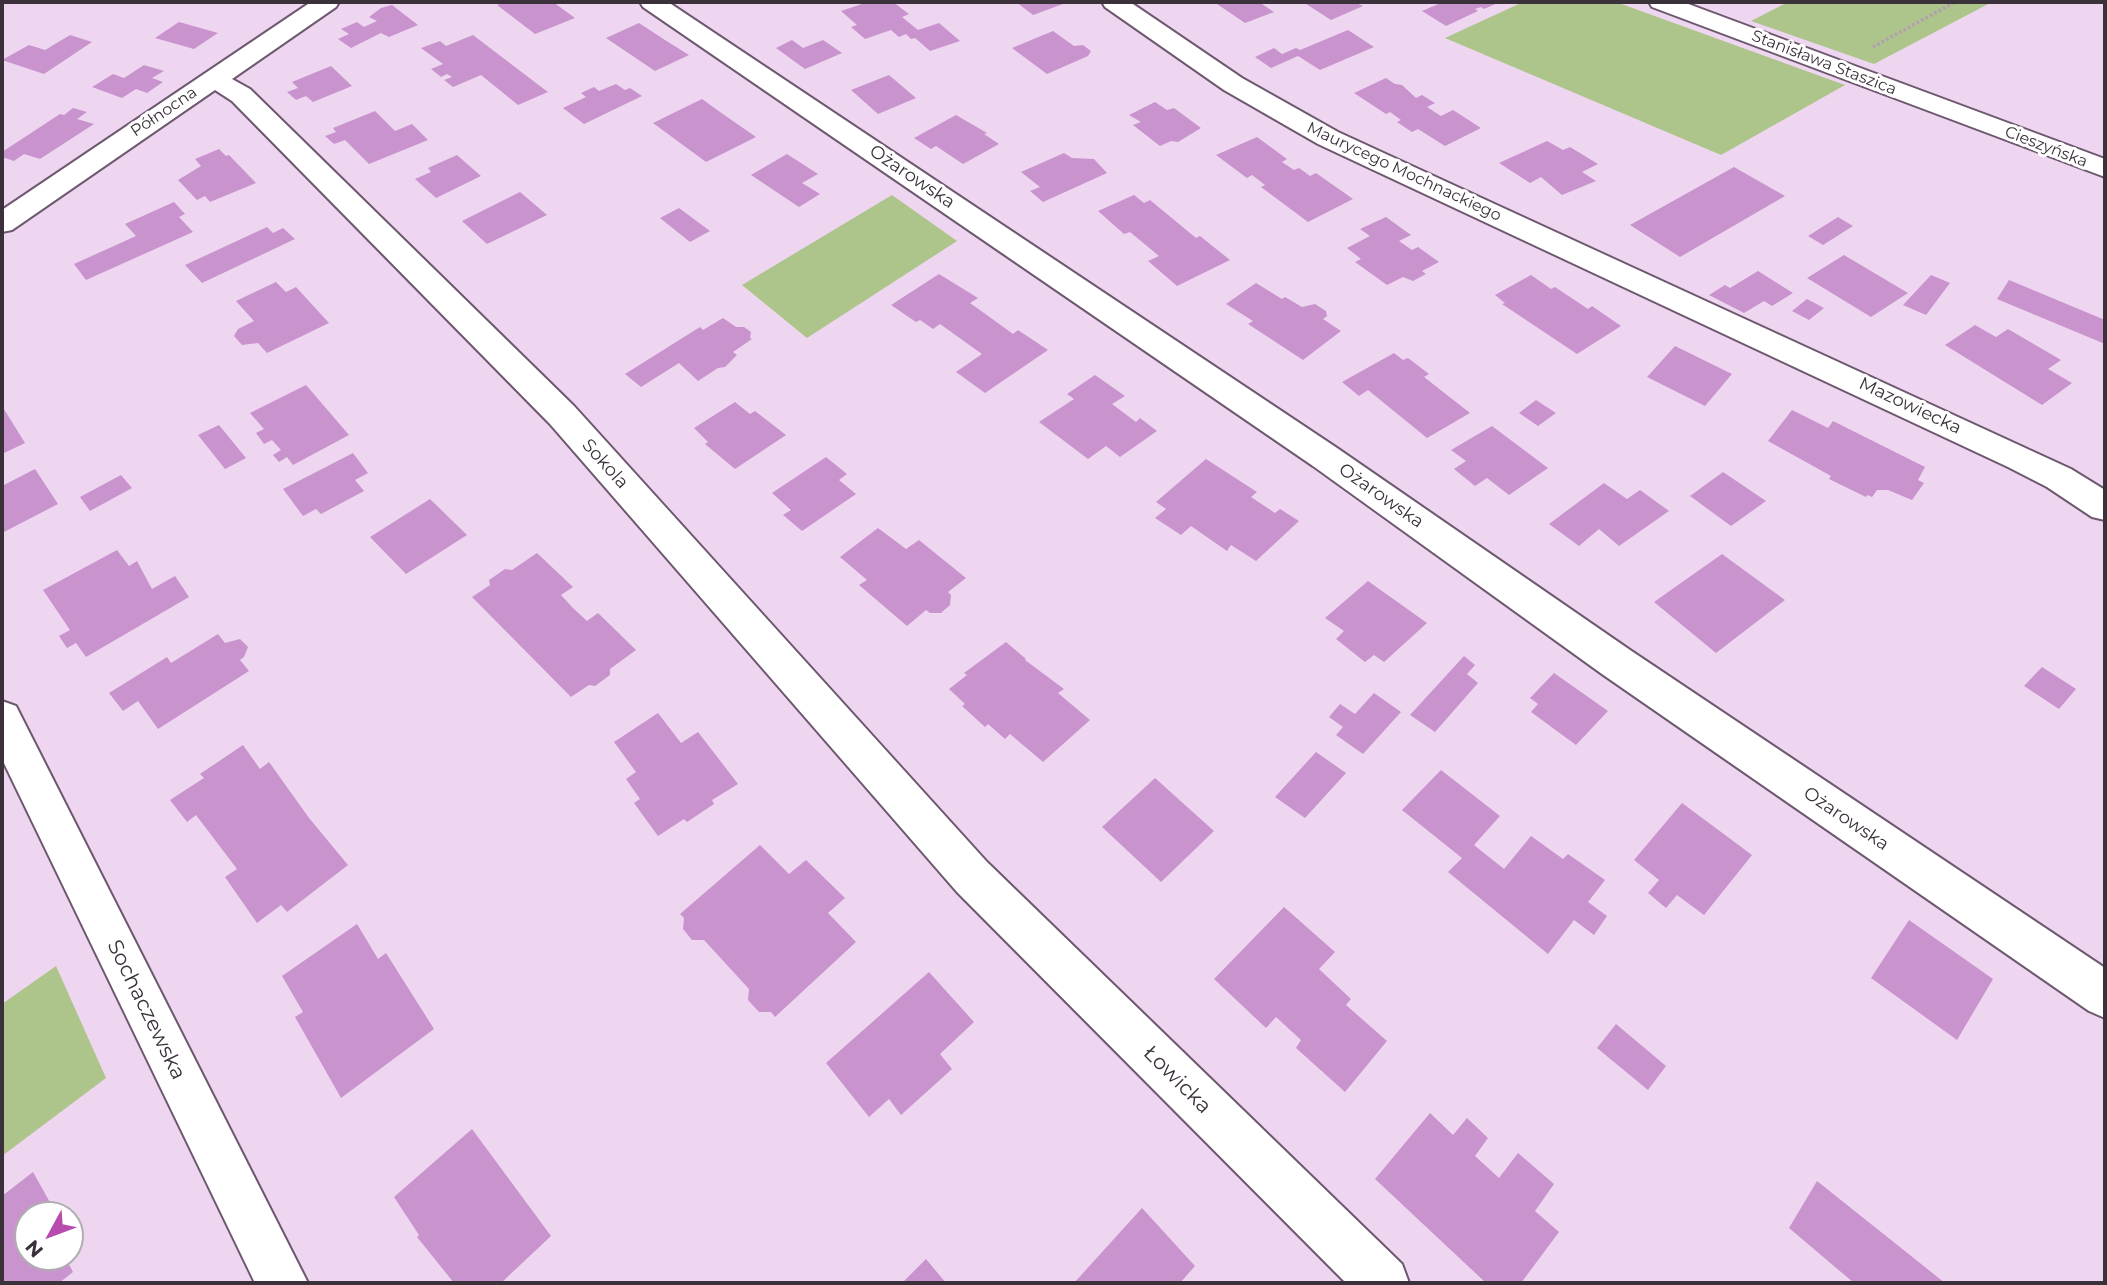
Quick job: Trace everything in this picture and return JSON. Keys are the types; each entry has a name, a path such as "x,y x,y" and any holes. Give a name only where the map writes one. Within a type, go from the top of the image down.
{"street":[{"name":"Północna","path":"2,223 327,2"},
{"name":"Ożarowska","path":"652,2 1325,457 1628,670 2105,995"},
{"name":"Maurycego Mochnackiego","path":"1114,2 1233,84 1328,138 1710,312"},
{"name":"Stanisława Staszica","path":"1661,2 1987,125"},
{"name":"Sokola","path":"211,81 226,85 241,95 562,415 972,877"},
{"name":"Cieszyńska","path":"1987,125 2105,169"},
{"name":"Mazowiecka","path":"1710,312 2020,458 2105,507"},
{"name":"Sochaczewska","path":"7,727 282,1283"},
{"name":"Łowicka","path":"972,877 1383,1283"}],"path":[{"path":"1836,67 1955,2"}],"green space":[{"path":"1523,2 1616,2 1845,85 1721,155 1445,38"},
{"path":"1788,2 1992,2 1874,64 1751,21"},
{"path":"892,195 957,241 807,338 742,285"},
{"path":"56,966 106,1078 2,1156 2,1004"}],"building":[{"path":"505,2 553,2 575,18 535,34 497,5"},
{"path":"868,2 893,2 909,14 902,17 918,30 939,23 960,41 930,51 915,38 911,39 906,34 899,37 891,30 865,39 851,27 857,25 841,11"},
{"path":"1016,2 1060,2 1063,4 1033,15"},
{"path":"1214,2 1259,2 1274,12 1245,23"},
{"path":"1303,2 1355,2 1363,6 1331,20"},
{"path":"1443,2 1500,2 1484,9 1475,9 1478,11 1446,26 1422,11"},
{"path":"392,5 418,25 389,37 381,33 351,48 338,39 349,34 341,29 357,22 364,27 377,21 369,17 381,8"},
{"path":"179,22 218,33 194,49 155,38"},
{"path":"639,23 689,55 655,71 606,38"},
{"path":"1348,30 1374,47 1320,70 1298,56 1271,68 1255,57 1274,48 1282,54 1296,48 1300,50"},
{"path":"1053,31 1074,46 1083,45 1091,51 1088,56 1047,74 1012,48"},
{"path":"70,35 92,42 44,74 2,60 29,45 45,50"},
{"path":"473,35 548,92 518,105 481,75 453,87 444,80 452,77 447,74 441,77 431,69 443,64 421,48 440,41 446,46"},
{"path":"792,40 803,48 823,40 842,53 805,69 776,48"},
{"path":"144,65 164,71 152,78 163,82 147,93 136,89 122,98 92,87 113,74 124,78"},
{"path":"331,66 352,86 313,102 306,96 296,100 287,92 298,88 292,82"},
{"path":"889,75 916,98 878,114 851,90"},
{"path":"1386,78 1402,85 1416,98 1422,95 1435,103 1427,107 1441,116 1453,110 1481,128 1445,146 1418,129 1412,132 1397,122 1401,120 1390,112 1386,114 1354,93"},
{"path":"616,84 625,90 630,88 642,96 584,124 563,108 586,97 581,93 594,87 599,91"},
{"path":"702,99 756,137 706,162 653,123"},
{"path":"1155,102 1167,110 1174,108 1201,128 1178,142 1171,141 1160,146 1133,125 1141,122 1129,115"},
{"path":"73,108 87,112 77,119 94,124 40,159 24,154 14,161 2,157 2,152"},
{"path":"375,111 395,131 412,124 428,140 369,164 345,140 334,144 325,136 336,132 333,128"},
{"path":"956,115 987,133 984,134 999,144 963,164 936,146 931,149 914,138"},
{"path":"1257,137 1287,159 1282,162 1294,170 1299,168 1310,176 1316,173 1353,199 1308,222 1261,187 1265,185 1252,175 1247,178 1216,155"},
{"path":"1547,141 1563,150 1570,147 1598,164 1582,172 1596,181 1562,195 1541,177 1530,183 1499,163"},
{"path":"219,149 226,156 229,155 256,183 210,202 205,196 197,200 178,180 201,166 195,159"},
{"path":"1064,153 1072,158 1094,159 1107,173 1043,202 1030,191 1040,187 1021,172"},
{"path":"787,154 818,174 802,183 820,194 799,207 751,175"},
{"path":"457,155 481,176 436,198 415,179 431,172 428,168"},
{"path":"1734,167 1785,196 1680,257 1630,225"},
{"path":"520,192 547,215 487,244 462,221"},
{"path":"1134,195 1144,203 1150,200 1196,238 1200,236 1230,260 1177,286 1148,261 1159,256 1130,232 1124,234 1098,211"},
{"path":"174,202 185,214 179,217 193,232 86,280 74,264 136,236 125,224"},
{"path":"679,208 710,231 690,242 660,218"},
{"path":"1386,217 1411,235 1399,241 1412,250 1418,247 1439,262 1422,271 1426,274 1413,281 1403,277 1387,285 1355,262 1361,259 1347,248 1370,236 1360,229"},
{"path":"1838,217 1853,226 1823,245 1808,236"},
{"path":"267,227 273,233 283,228 295,239 202,283 185,265"},
{"path":"1844,255 1908,293 1871,317 1807,278"},
{"path":"1758,271 1793,293 1772,306 1764,301 1744,313 1709,295 1725,285 1730,288"},
{"path":"939,274 978,298 970,303 1013,334 1018,330 1048,350 985,393 956,372 982,354 940,324 933,329 920,320 916,322 891,305"},
{"path":"1531,275 1588,309 1592,306 1621,326 1577,354 1502,304 1505,303 1495,295"},
{"path":"1931,275 1950,283 1926,315 1903,305"},
{"path":"2009,280 2105,320 2105,344 1997,299"},
{"path":"276,282 286,292 296,287 329,323 267,353 258,343 242,345 234,336 238,329 254,321 236,301"},
{"path":"1256,283 1282,299 1285,297 1302,307 1315,304 1326,311 1327,316 1323,319 1341,331 1303,360 1248,324 1253,321 1226,304"},
{"path":"1807,299 1824,308 1809,320 1792,311"},
{"path":"723,318 736,327 744,327 751,332 752,339 733,352 737,355 725,367 718,368 698,381 679,363 641,387 625,374 700,327 703,330"},
{"path":"1975,325 1996,337 2008,329 2061,360 2048,369 2072,383 2042,405 1945,345"},
{"path":"1675,346 1732,374 1705,406 1647,377"},
{"path":"1394,353 1403,360 1408,358 1429,374 1424,377 1470,413 1427,438 1368,390 1359,396 1342,382"},
{"path":"1095,375 1125,396 1112,404 1136,422 1140,418 1157,431 1120,457 1106,446 1088,459 1039,422 1074,399 1067,394"},
{"path":"306,385 349,435 293,465 287,457 279,462 273,455 281,450 272,440 264,444 256,433 264,429 250,413"},
{"path":"1536,400 1556,413 1538,426 1519,413"},
{"path":"735,402 750,414 755,411 786,435 735,469 705,444 708,442 694,428"},
{"path":"2,406 25,443 2,454"},
{"path":"1792,410 1828,428 1833,421 1925,467 1918,480 1924,483 1912,500 1888,490 1877,490 1872,497 1866,497 1829,479 1831,476 1768,441"},
{"path":"219,425 246,458 225,469 198,435"},
{"path":"1492,426 1548,468 1509,495 1487,478 1475,486 1454,469 1466,461 1451,450"},
{"path":"353,453 368,473 355,480 364,491 321,514 316,509 303,516 283,489"},
{"path":"826,457 847,474 839,480 856,494 802,531 783,515 791,510 772,493"},
{"path":"1206,459 1257,492 1251,497 1275,513 1280,509 1299,521 1256,561 1231,545 1227,551 1191,526 1181,535 1155,518 1166,509 1156,502"},
{"path":"35,469 58,504 2,533 2,486"},
{"path":"1723,472 1766,501 1731,526 1690,496"},
{"path":"121,475 132,488 90,511 80,497"},
{"path":"1604,483 1627,499 1640,490 1669,511 1619,546 1599,529 1579,546 1549,524"},
{"path":"430,499 467,535 406,574 370,537"},
{"path":"878,528 906,549 919,540 966,578 948,592 951,595 950,605 941,613 930,613 926,610 907,626 859,585 867,580 840,557"},
{"path":"117,550 129,566 137,561 152,589 175,576 189,597 86,657 76,643 67,648 59,636 70,630 43,590"},
{"path":"537,553 573,587 561,595 573,608 587,621 598,613 636,650 610,669 610,675 595,686 589,685 571,697 472,597 490,585 489,580 505,569 512,570"},
{"path":"1722,554 1785,600 1716,653 1654,602"},
{"path":"1368,581 1427,623 1384,662 1374,655 1365,662 1336,639 1344,631 1325,618"},
{"path":"218,634 225,643 240,639 248,647 240,660 249,671 158,729 138,701 123,711 109,693 167,657 171,663"},
{"path":"1006,642 1064,689 1058,693 1090,720 1043,762 1010,734 1005,739 988,724 985,727 962,706 965,704 949,689 967,675 964,673"},
{"path":"1464,656 1475,665 1467,674 1478,683 1435,732 1410,715"},
{"path":"2042,667 2076,689 2059,709 2024,686"},
{"path":"1554,673 1608,711 1576,745 1531,712 1538,704 1530,698"},
{"path":"1374,693 1401,712 1363,754 1336,735 1343,727 1329,717 1340,704 1355,714"},
{"path":"658,713 681,743 698,732 738,784 712,800 714,804 687,822 684,819 658,836 634,803 640,799 626,779 636,772 614,742"},
{"path":"243,745 260,769 269,762 309,818 348,865 287,912 281,905 257,923 225,877 237,869 196,815 187,822 170,800 204,778 200,774"},
{"path":"1316,752 1346,773 1305,818 1275,797"},
{"path":"1441,770 1500,816 1474,845 1504,869 1531,836 1563,859 1568,854 1605,880 1588,902 1607,916 1594,935 1574,920 1548,954 1448,872 1462,858 1402,810"},
{"path":"1155,778 1214,831 1161,882 1102,827"},
{"path":"1682,803 1752,855 1704,915 1677,895 1666,908 1648,893 1659,880 1634,860"},
{"path":"760,845 789,874 806,860 845,898 828,913 856,942 775,1017 771,1012 759,1012 748,1000 749,989 704,940 692,940 683,929 684,918 680,914"},
{"path":"1284,907 1335,952 1319,969 1351,999 1346,1005 1387,1041 1345,1092 1296,1048 1301,1040 1276,1017 1266,1028 1214,979"},
{"path":"1909,920 1993,979 1957,1040 1871,978"},
{"path":"357,924 378,959 386,953 434,1029 341,1098 295,1017 303,1012 282,976"},
{"path":"929,972 974,1022 940,1054 952,1069 901,1115 889,1099 869,1117 826,1063"},
{"path":"1616,1024 1666,1066 1648,1090 1597,1048"},
{"path":"1430,1113 1453,1135 1467,1118 1488,1138 1475,1156 1499,1178 1518,1153 1554,1184 1535,1211 1559,1232 1521,1283 1486,1283 1375,1179"},
{"path":"472,1129 551,1236 501,1283 454,1283 417,1237 419,1235 394,1197"},
{"path":"33,1172 49,1201 14,1201 14,1271 72,1271 59,1283 2,1283 2,1196"},
{"path":"1817,1181 1945,1283 1854,1283 1789,1228"},
{"path":"1142,1208 1195,1266 1180,1283 1074,1283"},
{"path":"926,1259 946,1283 902,1283"}]}
